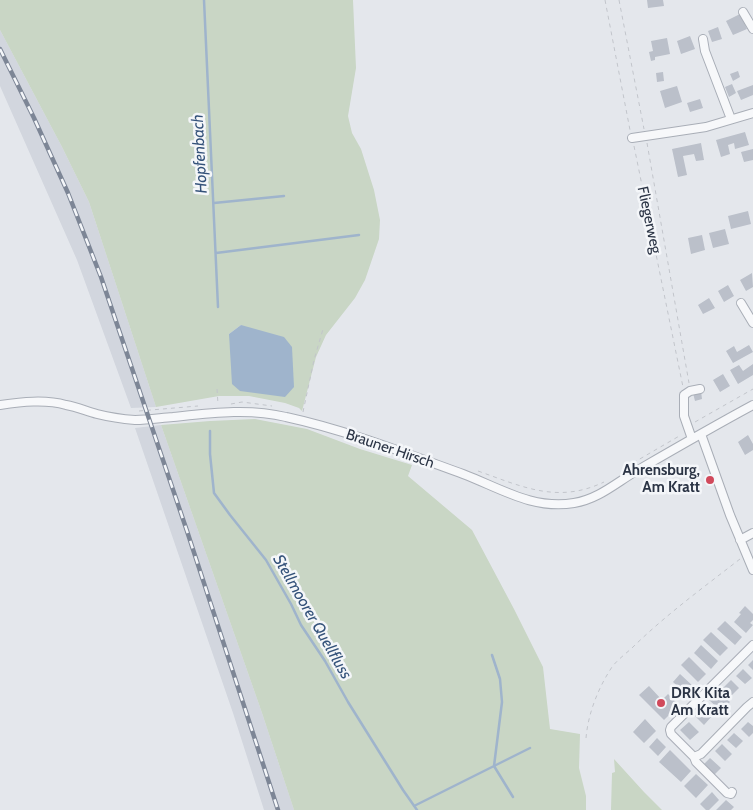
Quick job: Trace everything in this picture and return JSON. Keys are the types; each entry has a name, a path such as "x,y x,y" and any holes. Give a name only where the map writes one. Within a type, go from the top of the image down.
{"street":[{"path":"743,12 753,29"},
{"path":"703,39 705,51 731,119"},
{"path":"632,138 706,127 752,115"},
{"path":"741,304 753,322"},
{"path":"692,439 684,416 687,393 700,389"},
{"name":"Brauner Hirsch","path":"0,405 33,402 58,403 110,417 135,420 219,412 273,414 301,420 378,444 463,474 526,500 552,505 578,502 595,496 753,405"},
{"path":"701,434 753,570"},
{"path":"740,540 753,533"},
{"path":"732,792 731,794 727,793 696,762 694,757 671,734 670,730 753,645"},
{"path":"694,757 701,754 753,702"}],"path":[{"name":"Fliegerweg","path":"605,0 632,138 687,393"},
{"path":"619,0 645,136 687,393"},
{"path":"301,420 323,329"},
{"path":"217,389 219,412"},
{"path":"624,469 684,433 692,424 753,389"},
{"path":"227,404 242,402 274,406"},
{"path":"136,412 201,406"},
{"path":"472,469 543,492 580,491 604,482"},
{"path":"586,738 593,706 612,667 652,629 747,554"}],"shaded area":[{"path":"0,30 89,202 156,407 131,408 77,260 0,86"},
{"path":"161,425 294,810 264,810 233,713 135,428"}],"green space":[{"path":"0,0 353,0 356,68 348,116 352,133 361,149 374,190 380,220 379,239 365,280 355,298 326,335 316,357 302,411 285,403 249,396 219,396 156,407 89,202 0,30","holes":["241,325 285,397 229,334"]},
{"path":"255,419 307,429 360,449 412,465 408,476 472,530 543,667 550,729 580,734 579,768 586,796 586,810 294,810 161,425"},
{"path":"614,759 662,810 611,810 612,773 615,772"}],"water":[{"path":"241,325 284,337 292,347 294,387 285,397 240,391 232,384 229,334"}],"building":[{"path":"647,0 663,0 664,6 648,8"},
{"path":"740,14 747,29 733,35 726,21"},
{"path":"718,27 722,39 712,42 708,31"},
{"path":"690,36 695,49 681,54 677,41"},
{"path":"667,38 670,54 655,57 655,60 651,61 649,52 653,51 651,41"},
{"path":"738,71 740,77 733,81 730,74"},
{"path":"663,72 664,81 657,82 656,73"},
{"path":"732,84 736,93 729,97 725,87"},
{"path":"753,85 753,95 741,100 737,91"},
{"path":"677,86 682,102 665,108 660,91"},
{"path":"700,99 703,108 690,112 687,103"},
{"path":"745,132 749,145 735,149 734,143 728,145 730,154 721,157 716,140"},
{"path":"701,143 704,160 696,161 694,154 683,156 687,175 678,177 672,149"},
{"path":"753,149 753,160 744,162 741,152"},
{"path":"748,211 751,224 731,229 728,216"},
{"path":"725,229 729,244 713,248 709,233"},
{"path":"702,235 705,250 691,254 688,238"},
{"path":"752,273 753,287 746,291 740,280"},
{"path":"728,285 734,296 724,302 718,291"},
{"path":"709,298 715,308 703,314 698,305"},
{"path":"749,345 753,352 733,363 726,351 734,346 737,352"},
{"path":"753,364 753,375 738,384 730,370 739,365 743,371"},
{"path":"723,374 730,386 720,392 713,380"},
{"path":"701,391 702,399 695,401 693,393"},
{"path":"748,435 753,444 753,450 745,455 738,442"},
{"path":"745,606 753,614 753,620 750,623 753,625 746,633 734,622"},
{"path":"725,621 742,637 735,645 717,629"},
{"path":"711,632 728,648 720,656 703,640"},
{"path":"701,645 718,661 711,669 694,653"},
{"path":"689,657 706,674 698,682 681,665"},
{"path":"753,660 753,670 748,665"},
{"path":"743,669 752,678 745,684 736,676"},
{"path":"680,674 694,687 687,695 673,682"},
{"path":"731,680 739,688 731,696 723,688"},
{"name":"DRK Kita Am Kratt","path":"649,686 662,700 668,694 679,705 664,720 639,695"},
{"path":"718,691 730,702 721,711 709,700"},
{"path":"703,707 712,716 704,725 695,716"},
{"path":"645,719 656,731 644,743 633,732"},
{"path":"689,722 699,732 690,740 680,730"},
{"path":"748,722 753,726 753,733 749,737 741,729"},
{"path":"734,733 743,741 736,748 727,740"},
{"path":"657,738 666,747 658,756 649,747"},
{"path":"722,744 732,754 725,761 715,751"},
{"path":"670,750 691,771 681,782 659,762"},
{"path":"710,758 721,768 714,775 703,765"},
{"path":"696,774 708,785 696,798 684,786"},
{"path":"712,792 719,800 709,810 706,810 700,804"},
{"path":"726,800 734,807 731,810 716,810"}],"waterway":[{"name":"Hopfenbach","path":"204,0 218,307"},
{"path":"214,203 284,196"},
{"path":"216,253 359,235"},
{"name":"Stellmoorer Quellfluss","path":"210,431 214,493 266,560 301,625 417,810"},
{"path":"492,655 500,679 502,702 494,766 513,797"},
{"path":"414,806 530,748"}],"railway":[{"path":"0,49 68,193 101,277 187,531 278,810"}],"place":[{"name":"Ahrensburg, Am Kratt","path":"710,480"},
{"name":"DRK Kita Am Kratt","path":"661,703"}]}
